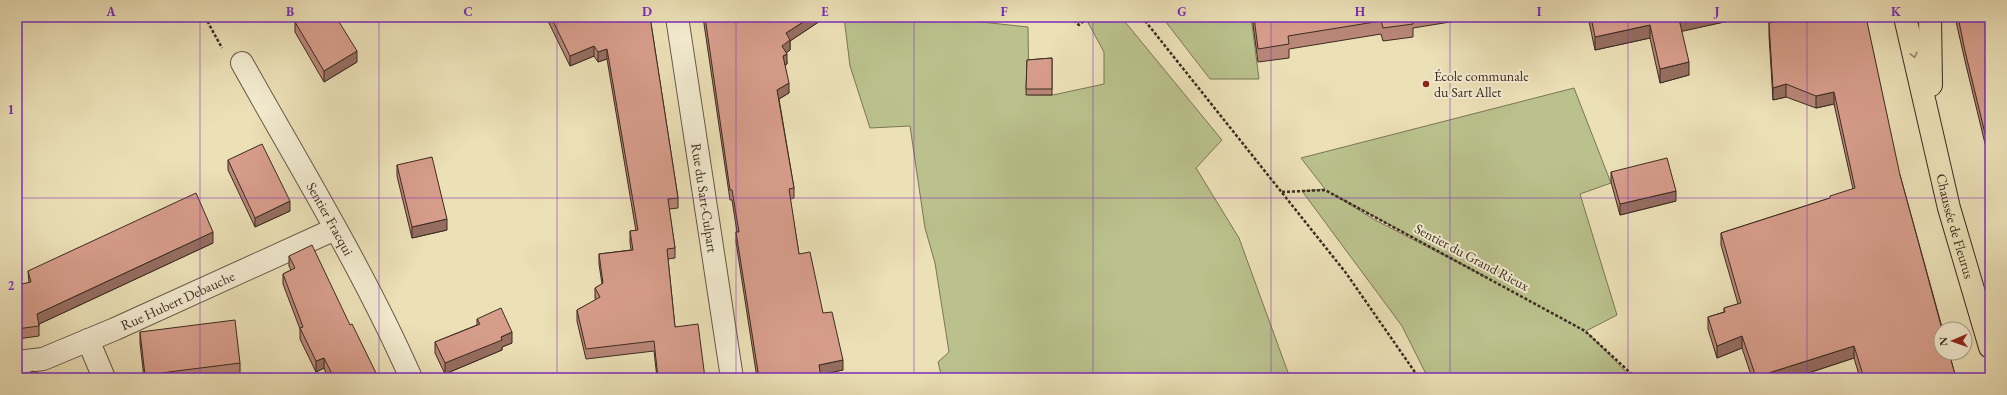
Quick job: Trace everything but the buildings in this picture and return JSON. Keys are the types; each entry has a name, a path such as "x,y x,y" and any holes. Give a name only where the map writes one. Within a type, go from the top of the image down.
{"main road":[{"name":"Chaussée de Fleurus","path":"1905,17 1932,126 1950,208 1990,347"},
{"name":"Chaussée de Fleurus","path":"1930,17 1932,126"}],"street":[{"name":"Rue du Sart-Culpart","path":"677,17 732,378"},
{"name":"Sentier Fracqui","path":"242,63 335,229 396,345 411,378"},
{"name":"Rue Hubert Debauche","path":"17,362 42,359 88,340 335,229"},
{"path":"88,340 104,378"}],"path":[{"path":"1070,17 1079,25 1088,17"},
{"path":"1142,17 1346,273 1419,378"},
{"name":"Sentier du Grand Rieux","path":"1282,192 1325,190 1585,331 1636,378"}],"green space":[{"path":"844,17 953,17 953,19 1028,27 1029,95 1053,95 1104,84 1104,52 1085,17 1121,17 1222,140 1196,168 1239,238 1290,378 942,378 938,362 949,352 935,263 925,228 910,126 870,128 850,66"},
{"path":"1162,17 1251,17 1259,79 1210,79"},
{"path":"1574,88 1611,183 1580,194 1617,315 1586,331 1632,378 1428,378 1402,326 1302,191 1325,189 1301,158","holes":["1333,194 1488,278 1375,220"]}],"place":[{"name":"École communale du Sart Allet","path":"1426,84"}]}
